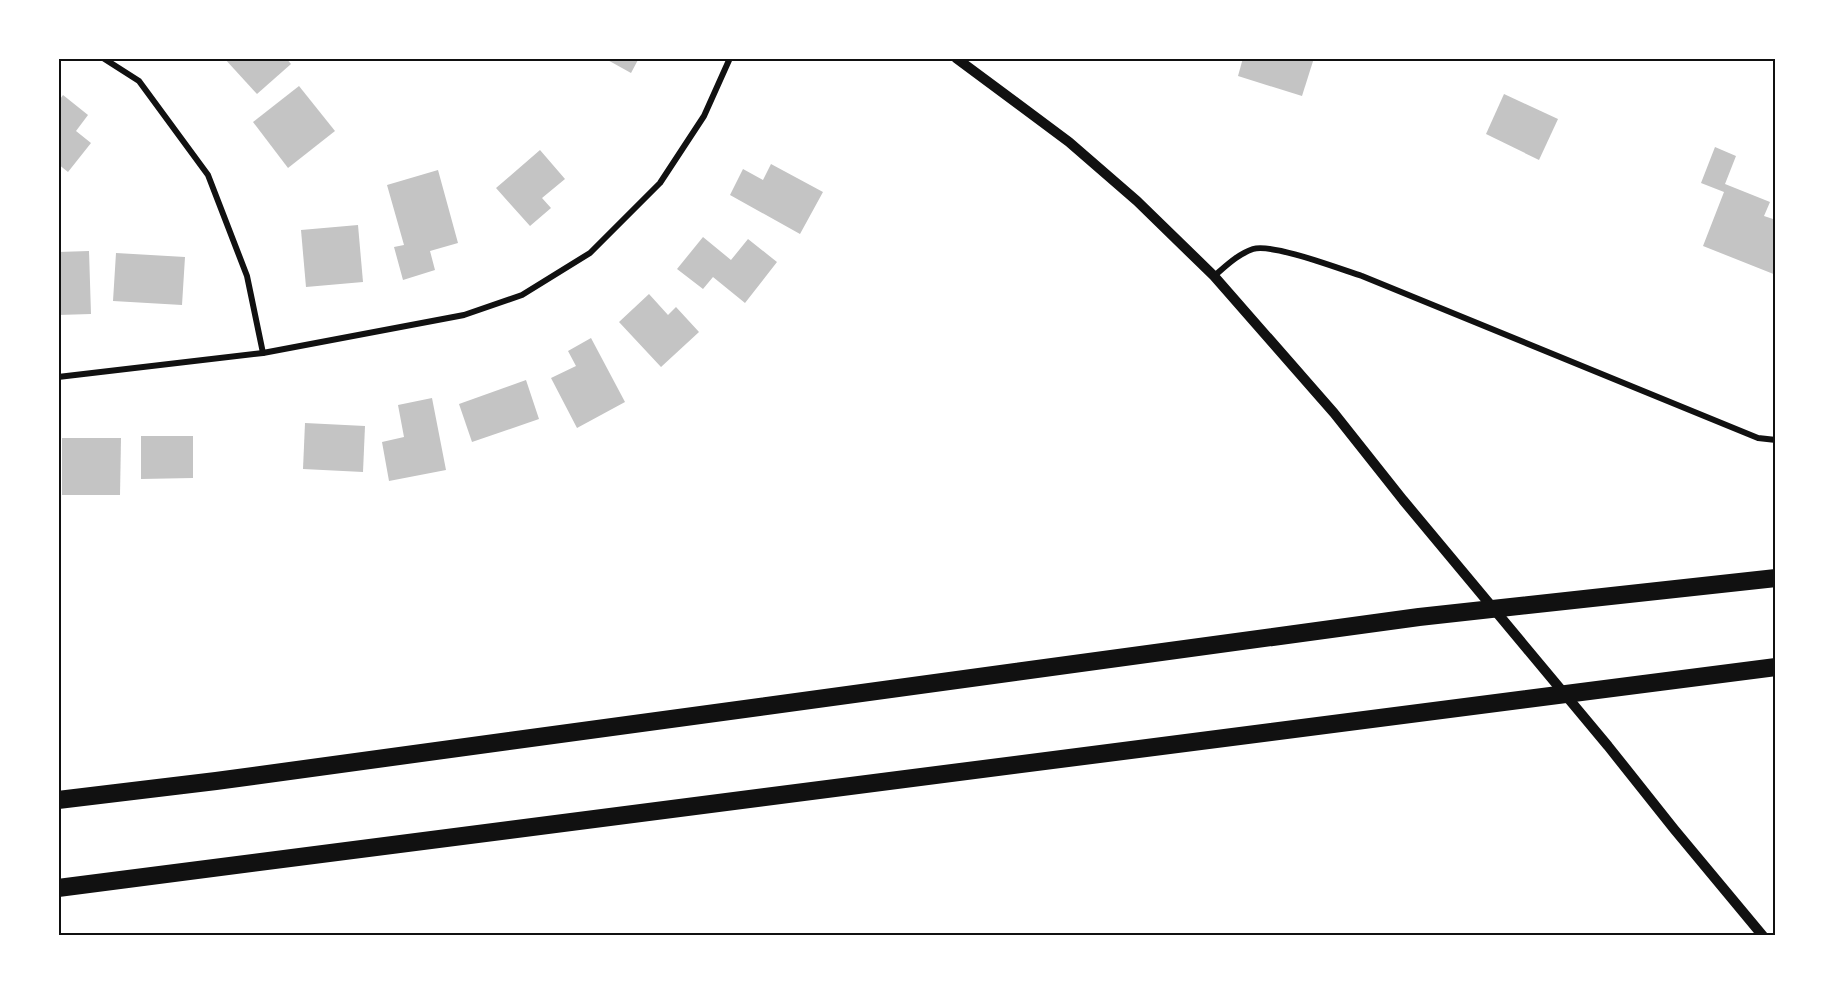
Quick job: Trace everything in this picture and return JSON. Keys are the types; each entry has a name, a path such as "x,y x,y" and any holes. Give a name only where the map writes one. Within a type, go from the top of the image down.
{"highway":[{"path":"58,800 228,779 1419,617 1776,578"},
{"path":"58,888 1776,667"}],"street":[{"path":"103,58 139,81 208,175 247,276 263,353"},
{"path":"58,377 263,353 464,315 522,295 590,253 660,183 704,116 730,58"},
{"path":"956,58 1069,142 1137,201 1214,276 1334,413 1403,500 1763,936"},
{"path":"1214,276 1238,257 1255,249 1296,255 1362,276 1758,438 1776,440"}],"building":[{"path":"224,58 286,58 291,64 257,94"},
{"path":"604,58 639,58 631,73"},
{"path":"1243,58 1314,58 1302,96 1238,76"},
{"path":"299,86 335,131 288,168 253,122"},
{"path":"1504,94 1558,119 1539,160 1486,134"},
{"path":"63,95 88,115 76,131 91,143 68,172 58,164 58,102"},
{"path":"1715,147 1736,156 1725,184 1770,202 1764,216 1776,220 1776,275 1703,246 1724,192 1701,183"},
{"path":"540,150 565,179 542,198 551,208 530,226 496,188"},
{"path":"771,164 823,192 800,234 730,195 743,169 763,180"},
{"path":"438,170 458,243 430,251 435,270 403,280 394,247 404,245 387,185"},
{"path":"358,225 363,282 306,287 301,230"},
{"path":"703,237 731,260 748,239 777,262 745,303 713,277 703,289 677,269"},
{"path":"89,251 91,314 58,315 58,252"},
{"path":"116,253 185,257 182,305 113,301"},
{"path":"649,294 668,315 676,307 699,332 661,367 619,322"},
{"path":"591,338 625,402 577,428 551,378 576,366 568,351"},
{"path":"526,380 539,419 472,442 459,404"},
{"path":"432,398 446,470 389,481 382,442 404,437 398,405"},
{"path":"305,423 365,426 363,472 303,469"},
{"path":"141,436 193,436 193,478 141,479"},
{"path":"62,438 121,438 120,495 62,495"}]}
